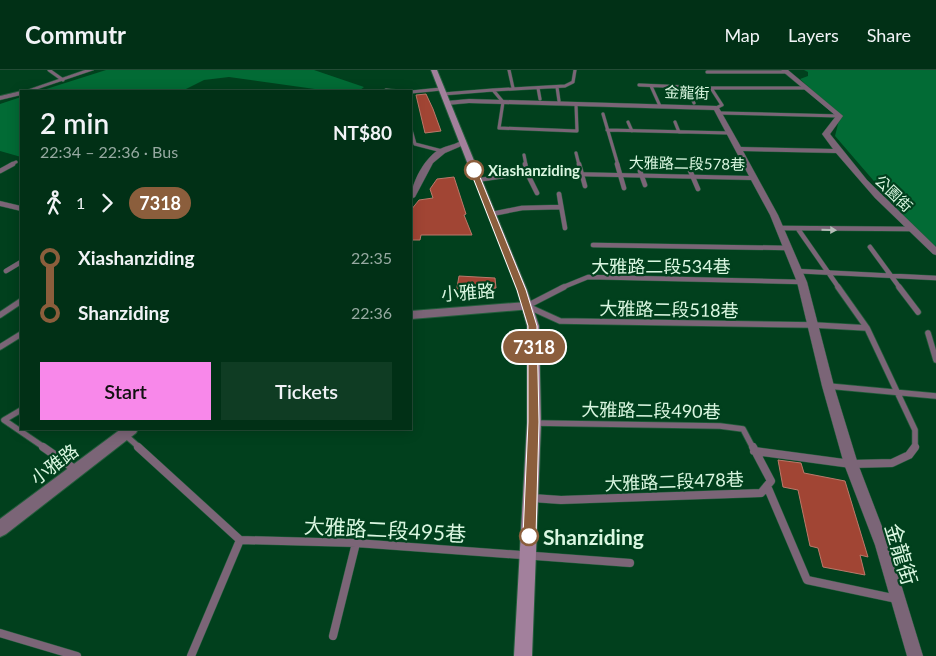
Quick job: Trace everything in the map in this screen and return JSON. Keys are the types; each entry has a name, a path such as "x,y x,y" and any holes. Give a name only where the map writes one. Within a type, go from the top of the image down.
{"main road":[{"path":"434,70 462,144 492,214 533,326 534,422 523,656"}],"street":[{"path":"30,90 91,70"},
{"path":"785,71 840,116"},
{"path":"0,98 20,93"},
{"name":"金龍街","path":"444,95 503,102 660,106 718,111 780,228 802,282 850,464 882,545 915,656"},
{"name":"公園街","path":"840,116 826,134 837,151 866,186 936,252"},
{"path":"412,195 430,162 442,151 462,144"},
{"path":"738,149 837,151"},
{"name":"大雅路二段578巷","path":"478,180 527,174 620,176 641,173 753,178"},
{"path":"0,203 20,209"},
{"name":"小雅路","path":"412,315 527,306"},
{"name":"小雅路","path":"0,529 128,431"}],"lane":[{"path":"50,70 63,80"},
{"path":"509,70 513,88"},
{"path":"412,92 444,95 513,88 557,87 573,82 575,70"},
{"path":"707,72 785,71"},
{"path":"639,85 711,88 804,88"},
{"path":"651,86 660,106"},
{"path":"557,87 559,100"},
{"path":"686,87 694,103"},
{"path":"538,88 540,99"},
{"path":"711,88 722,104 718,111 840,116"},
{"path":"494,90 503,102 499,128 577,131 576,104"},
{"name":"大雅路二段578巷","path":"603,114 620,176"},
{"path":"628,122 632,131"},
{"path":"675,122 679,132"},
{"path":"607,130 729,133"},
{"path":"412,134 415,144 442,151"},
{"path":"576,153 585,186"},
{"path":"524,155 527,174 537,192"},
{"path":"0,171 16,162"},
{"path":"688,168 698,189"},
{"path":"641,173 645,185"},
{"path":"620,176 624,188"},
{"path":"492,214 522,208 561,207 559,194 565,228"},
{"path":"780,228 912,229"},
{"path":"798,229 867,328 915,430 916,448 909,455 892,463 850,464"},
{"path":"593,245 787,248"},
{"path":"870,247 918,312"},
{"path":"6,270 20,263"},
{"path":"796,271 936,278"},
{"name":"大雅路二段534巷","path":"527,306 552,292 588,277 802,282"},
{"path":"0,315 20,303"},
{"name":"大雅路二段518巷","path":"527,306 560,321 814,325"},
{"path":"814,325 867,328"},
{"path":"928,333 936,360"},
{"path":"0,347 20,335"},
{"path":"828,386 936,396"},
{"path":"20,411 4,420 78,471"},
{"name":"大雅路二段490巷","path":"534,422 720,426 744,429 754,451"},
{"path":"128,431 240,540 191,656"},
{"name":"大雅路二段478巷","path":"754,451 850,464"},
{"name":"大雅路二段478巷","path":"531,497 561,500 762,492 771,481 754,451"},
{"path":"767,486 807,580 897,599"},
{"name":"大雅路二段495巷","path":"240,540 356,543 630,563"},
{"path":"333,636 356,543"},
{"path":"0,633 77,656"}],"green space":[{"path":"106,70 314,70 364,87 360,90 322,90 229,77 204,80 184,90 43,90"},
{"path":"804,70 936,70 936,253 835,136 840,116 800,79 808,76 808,72"},
{"path":"20,97 20,157 0,151 0,104"}],"building":[{"path":"426,94 441,131 425,133 416,95"},
{"path":"454,177 466,214 464,215 472,235 421,235 420,240 412,240 412,209 419,200 433,198 430,189 437,179"},
{"path":"459,276 495,278 496,288 456,293"},
{"path":"778,460 801,463 804,473 845,481 868,557 860,555 865,575 823,567 818,548 810,546 798,490 783,487"}],"bus line":[{"name":"7318","path":"474,170 522,290 533,326 534,422 529,536"}],"place":[{"name":"Xiashanziding","path":"474,170"},
{"name":"Shanziding","path":"529,536"}]}
